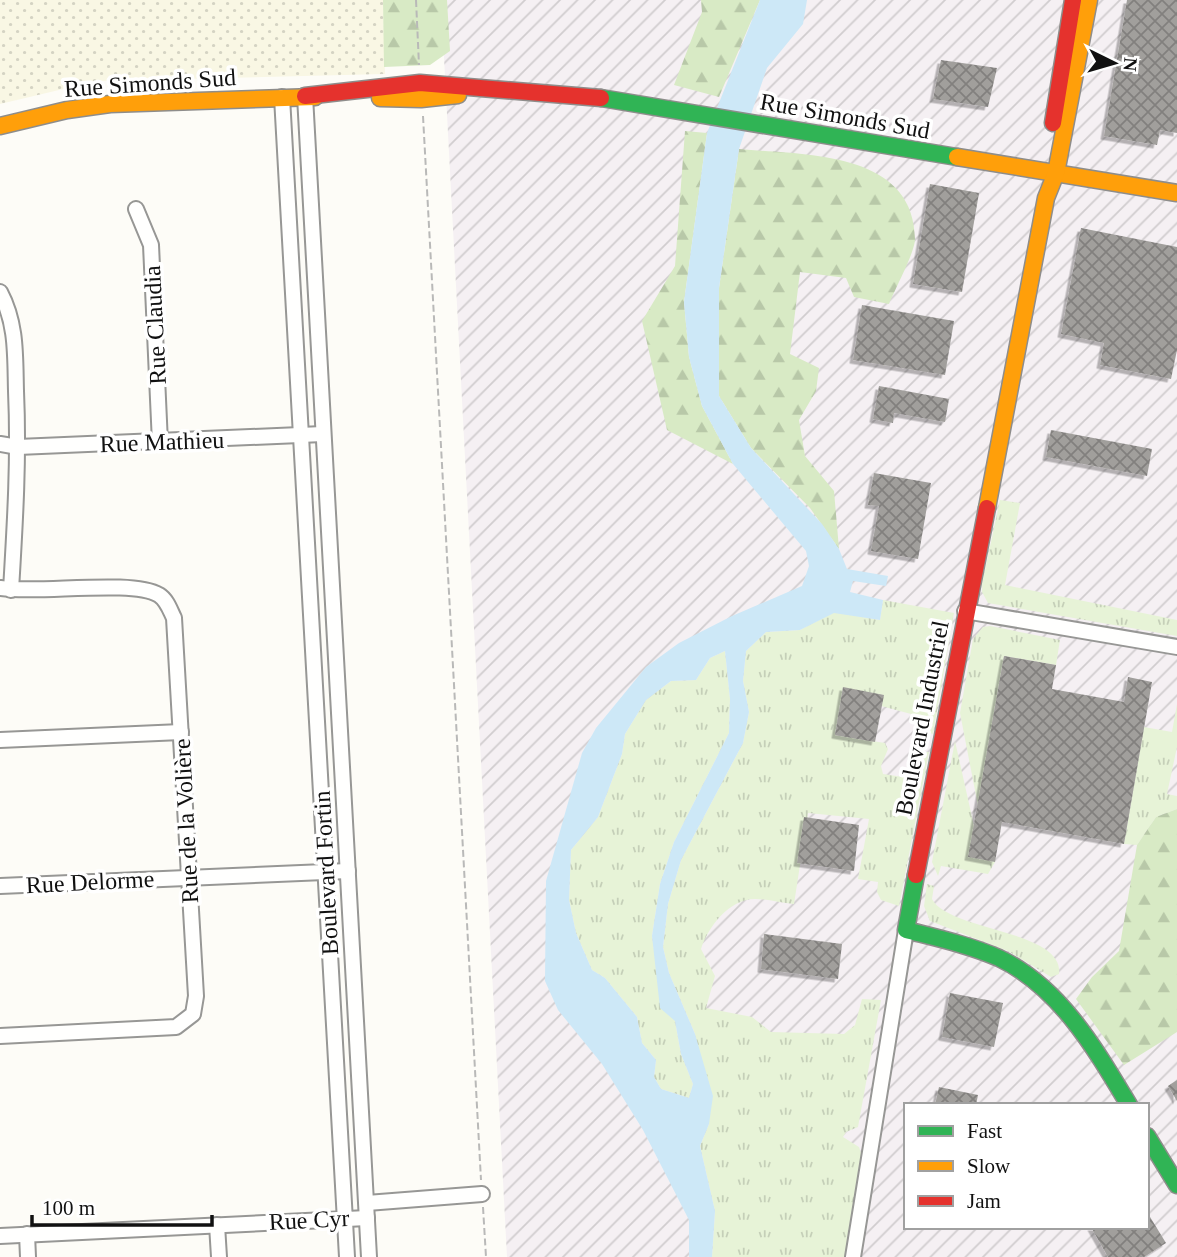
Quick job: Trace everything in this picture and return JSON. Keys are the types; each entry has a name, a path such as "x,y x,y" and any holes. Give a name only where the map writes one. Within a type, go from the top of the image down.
{"street":[{"name":"Boulevard Industriel","path":"853,1257 906,930 965,611 1049,189 1073,0"},
{"name":"Boulevard Industriel","path":"1051,172 1089,0"},
{"name":"Rue Simonds Sud","path":"0,126 110,104 506,89 585,95 1177,193"},
{"name":"Boulevard Fortin","path":"305,96 369,1257"},
{"name":"Boulevard Fortin","path":"282,97 347,1257"},
{"name":"Rue Claudia","path":"136,209 151,245 160,443"},
{"path":"292,267 314,265"},
{"path":"0,292 9,308 15,332 18,447 6,589"},
{"name":"Rue Mathieu","path":"0,444 18,447 160,443 323,434"},
{"path":"308,558 331,558"},
{"name":"Rue de la Volière","path":"0,1036 177,1027 193,1014 196,996 174,618 159,595 141,589 6,589"},
{"path":"965,611 1177,648"},
{"path":"317,709 339,708"},
{"path":"0,740 181,732"},
{"name":"Rue Delorme","path":"0,886 348,871"},
{"path":"906,930 978,951 1012,965 1037,984 1070,1019 1106,1067 1128,1103"},
{"path":"335,1038 357,1035"},
{"path":"1149,1139 1177,1185"},
{"name":"Rue Cyr","path":"0,1236 345,1219 367,1210 482,1194"},
{"path":"217,1225 219,1257"},
{"path":"27,1234 28,1257"}],"path":[{"path":"416,0 486,1257"}],"shaded area":[{"path":"0,0 383,0 385,74 97,81 0,104"},
{"path":"441,0 1177,0 1177,1257 507,1257"}],"green space":[{"path":"383,0 447,0 450,51 430,65 384,67"},
{"path":"701,0 760,0 719,97 674,85 702,12"},
{"path":"685,131 707,133 684,302 689,357 702,406 733,464 667,430 642,321 675,266"},
{"path":"739,149 793,153 851,163 876,173 896,188 910,210 914,245 889,304 854,297 846,278 800,272 790,354 819,368 816,391 799,420 805,456 834,491 839,549 810,508 751,448 719,396 719,288"},
{"path":"1000,500 1020,503 1005,585 1177,620 1177,636 988,603 982,592 982,584"},
{"path":"883,600 954,613 933,734 924,731 911,714 881,706 883,695 843,688 835,735 885,743 888,749 881,766 883,774 903,777 914,752 929,752 899,906 881,900 877,892 878,882 858,879 869,819 808,813 794,904 755,899 737,904 728,909 714,924 701,949 715,976 706,1008 752,1017 771,1032 844,1034 855,1025 862,999 881,1000 858,1127 846,1132 843,1137 859,1147 864,1162 851,1257 712,1257 715,1211 700,1146 709,1124 695,1034 669,973 663,947 668,904 681,860 743,743 749,712 743,681 746,651 766,632 800,630 834,612 880,620"},
{"path":"990,626 1060,640 1056,665 1004,656 978,806 960,713 973,639 983,627"},
{"path":"725,651 730,699 729,733 674,842 660,884 652,936 657,969 675,1021 681,1054 693,1084 689,1098 661,1089 654,1077 656,1060 642,1043 637,1017 605,978 592,970 576,933 569,900 571,850 598,817 622,754 625,734 646,700 671,681 696,680 710,658"},
{"path":"1177,704 1177,747 1167,794 1177,796 1177,809 1156,817 1137,845 1124,844 1144,727 1172,732"},
{"path":"955,741 974,826 995,862 988,874 941,866 938,876 932,862"},
{"path":"1177,809 1177,1032 1124,1065 1076,999 1092,977 1119,951 1137,845 1156,817"},
{"path":"927,884 934,886 932,899 942,910 1026,939 1044,948 1056,959 1059,974 1051,977 1008,951 930,921 924,906"}],"water":[{"path":"760,0 807,0 803,24 767,68 739,149 719,288 719,396 751,448 822,524 839,549 847,569 888,576 886,586 853,581 850,592 883,600 880,620 834,613 800,630 766,632 746,651 743,681 749,712 743,743 681,860 668,904 663,947 669,973 695,1034 713,1096 709,1124 700,1146 715,1211 712,1257 689,1257 689,1220 643,1130 602,1064 558,1010 545,981 546,881 582,753 596,728 646,667 679,643 732,616 802,586 809,566 806,551 733,464 702,406 689,357 684,302 707,133","holes":["725,651 730,699 729,733 674,842 660,884 652,936 660,1008 675,1021 681,1054 693,1084 689,1098 661,1089 654,1077 656,1060 642,1043 637,1017 605,978 592,970 576,933 569,900 571,850 598,817 622,754 625,734 646,700 671,681 696,680 710,658"]}],"building":[{"path":"1127,0 1177,0 1177,133 1160,130 1157,145 1104,136"},
{"path":"941,60 997,68 988,107 933,99"},
{"path":"930,184 979,193 962,292 913,284"},
{"path":"1081,228 1177,247 1177,350 1171,379 1100,365 1104,343 1061,334"},
{"path":"862,305 954,321 945,375 853,360"},
{"path":"879,386 949,399 945,422 894,413 893,423 873,419"},
{"path":"1051,430 1152,449 1147,476 1046,457"},
{"path":"874,473 931,483 918,559 871,551 879,506 868,505"},
{"path":"1004,656 1056,665 1052,689 1124,702 1128,677 1152,682 1124,844 1002,822 995,862 968,857"},
{"path":"843,687 884,695 875,742 835,735"},
{"path":"804,817 859,825 854,871 797,863"},
{"path":"764,934 842,944 838,979 761,969"},
{"path":"950,993 1003,1003 994,1047 942,1037"},
{"path":"1177,1080 1177,1101 1168,1086"},
{"path":"939,1087 978,1095 976,1103 935,1103"},
{"path":"1149,1215 1166,1243 1144,1257 1108,1257 1092,1229 1149,1229"}],"traffic: fast":[{"path":"601,98 957,157"},
{"path":"916,875 906,930 965,946 999,958 1021,970 1040,985 1074,1022 1128,1103"},
{"path":"1149,1139 1177,1185"}],"traffic: slow":[{"path":"987,508 1046,198 1056,173 1089,0"},
{"path":"380,98 421,99 458,95"},
{"path":"0,126 67,110 110,104 315,97"},
{"path":"957,157 1177,193"}],"traffic: jam":[{"path":"1053,123 1073,0"},
{"path":"305,96 420,83 601,98"},
{"path":"916,875 987,508"}]}
